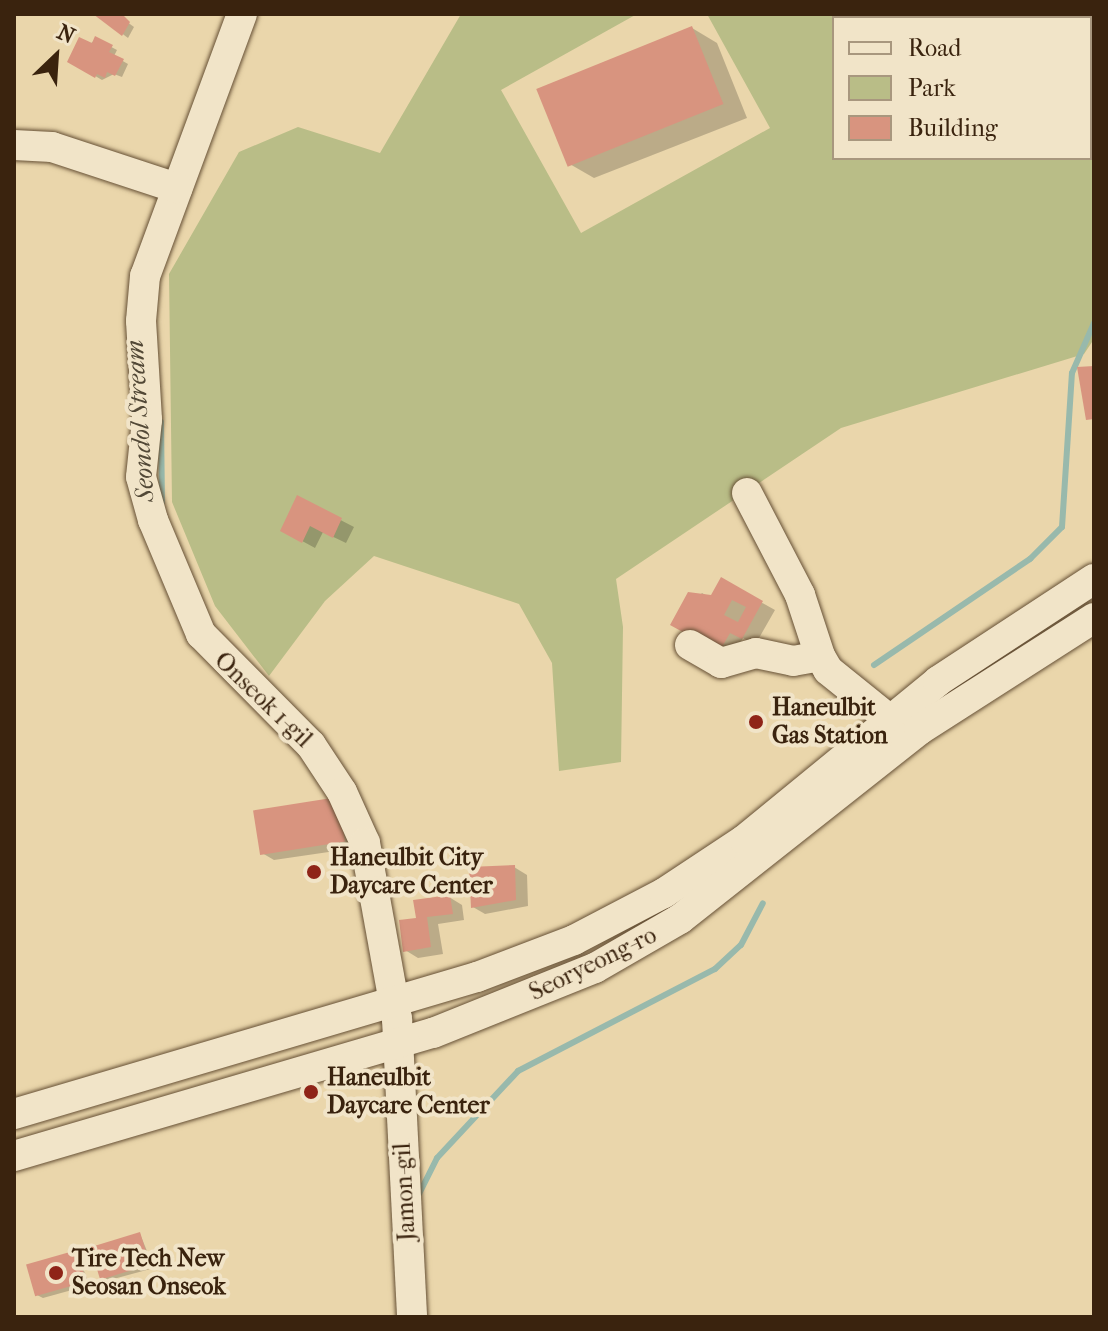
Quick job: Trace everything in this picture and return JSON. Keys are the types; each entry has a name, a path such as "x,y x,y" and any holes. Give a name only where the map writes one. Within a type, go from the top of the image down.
{"street":[{"name":"Onseok 1-gil","path":"242,14 143,288 143,489 189,612 208,645 301,733 342,792 367,851 396,1021"},
{"path":"14,145 73,153 177,188"},
{"path":"747,493 800,595 820,656 828,670 889,719"},
{"name":"Seoryeong-ro","path":"14,1156 267,1080 396,1021 486,974 574,940 702,870 750,836 889,719 994,642 1094,579"},
{"name":"Seoryeong-ro","path":"14,1114 254,1041 499,1008 595,968 680,919 919,730 1094,618"},
{"path":"690,645 721,663 756,653 793,661 820,656"},
{"path":"486,974 499,1008"},
{"name":"Jamon-gil","path":"396,1021 412,1317"},
{"path":"254,1041 267,1080"}],"green space":[{"path":"461,14 637,14 501,90 581,233 770,128 707,14 1027,14 832,16 832,160 1092,160 1092,148 1094,339 1084,354 841,428 616,579 623,627 621,762 559,771 552,663 519,604 374,556 325,601 269,676 215,606 172,502 169,274 239,152 298,127 380,153"}],"building":[{"path":"93,14 122,14 130,22 122,36"},
{"path":"692,26 723,104 568,167 536,89"},
{"path":"95,36 113,45 109,52 124,59 115,76 107,72 105,78 97,74 95,78 67,62 79,37 92,43"},
{"path":"1094,366 1094,419 1086,420 1077,367"},
{"path":"297,495 342,518 333,538 310,526 302,543 280,531"},
{"path":"721,577 763,601 742,639 730,633 719,652 670,625 688,592 711,595","holes":["732,600 746,607 738,622 724,615"]},
{"name":"Haneulbit City Daycare Center","path":"338,797 345,841 260,855 253,810"},
{"path":"515,865 516,900 471,908 469,867"},
{"path":"450,895 453,914 427,917 431,947 403,952 399,920 416,918 413,900"},
{"path":"140,1232 150,1265 100,1280 90,1247"},
{"name":"Tire Tech New Seosan Onseok","path":"77,1250 86,1282 35,1296 26,1265"}],"waterway":[{"path":"874,665 1030,559 1062,527 1072,373 1094,323"},
{"name":"Seondol Stream","path":"161,422 162,502"},
{"path":"419,1194 437,1158 518,1071 715,969 741,945 763,903"}],"place":[{"name":"Haneulbit Gas Station","path":"756,722"},
{"name":"Haneulbit City Daycare Center","path":"314,872"},
{"name":"Haneulbit Daycare Center","path":"311,1092"},
{"name":"Tire Tech New Seosan Onseok","path":"56,1273"}]}
